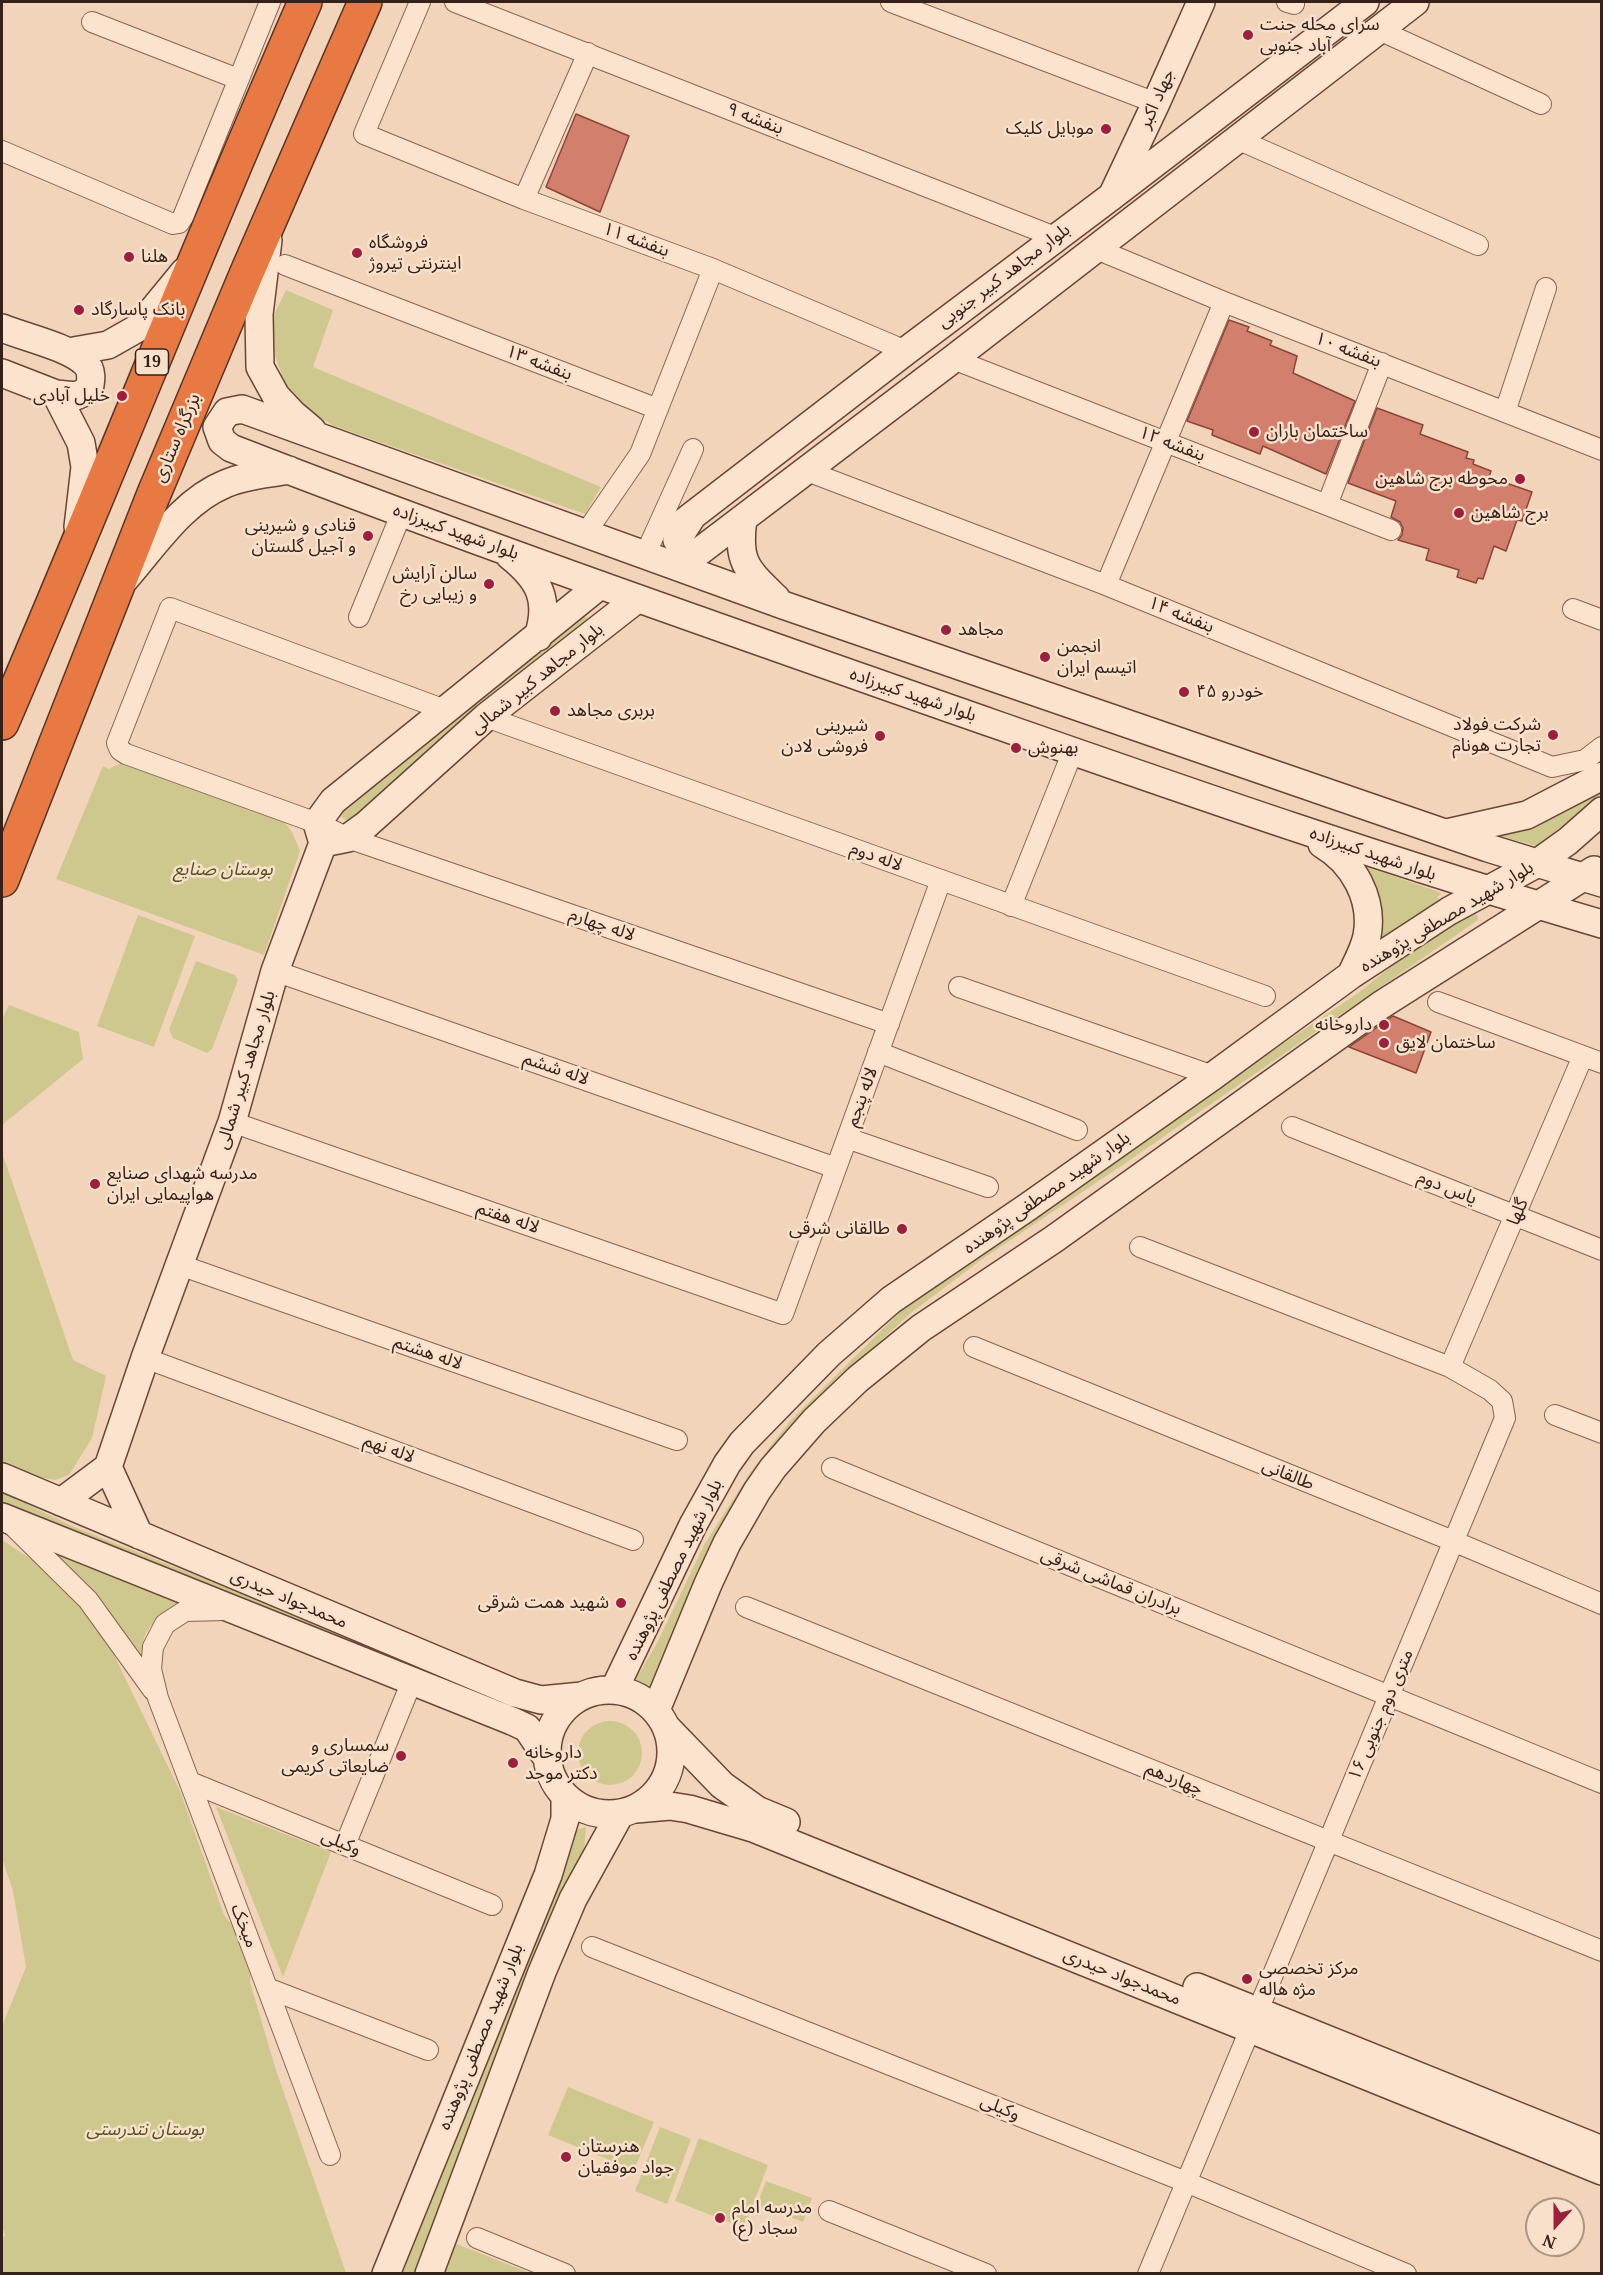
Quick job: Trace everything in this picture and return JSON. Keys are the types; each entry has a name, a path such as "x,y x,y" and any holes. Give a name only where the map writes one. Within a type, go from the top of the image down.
{"highway":[{"name":"19","path":"2,723 75,552 193,262 305,2"},
{"name":"بزرگراه ستاری","path":"2,880 167,464 248,270 365,2"},
{"path":"2,902 15,848"}],"main road":[{"name":"جهاد اکبر","path":"1112,196 1201,2"},
{"name":"بلوار مجاهد کبیر جنوبی","path":"645,555 906,351 1365,2"},
{"name":"بلوار مجاهد کبیر جنوبی","path":"690,518 677,540 684,549 693,553 700,551 807,471 1415,2"},
{"path":"270,223 259,314 260,367 276,396 325,441 783,605 1536,864 1596,875"},
{"path":"68,352 108,345 138,328 193,262"},
{"path":"2,328 68,352 87,364 92,378 89,390 76,396 56,394 2,373"},
{"path":"56,394 81,443 85,467 75,552"},
{"name":"بلوار شهید کبیرزاده","path":"325,441 242,410 227,412 217,427 222,441 231,448 637,599 1290,825 1486,891 1602,924"},
{"path":"118,586 185,511 208,492 241,478 290,470"},
{"path":"743,519 741,536 744,564 783,605"},
{"path":"500,548 527,569 538,586 544,604 543,622 538,637"},
{"name":"بلوار مجاهد کبیر شمالی","path":"108,1467 145,1358 232,1122 275,971 330,835 333,801 600,585"},
{"name":"بلوار مجاهد کبیر شمالی","path":"330,835 637,599"},
{"path":"1446,833 1527,815 1602,776"},
{"name":"بلوار شهید مصطفی پژوهنده","path":"614,1690 693,1525 727,1464 742,1443 830,1354 891,1300 1213,1076 1351,975 1449,911 1536,864 1602,812"},
{"path":"1290,825 1328,847 1350,865 1363,891 1369,921 1363,951 1351,975"},
{"name":"بلوار شهید مصطفی پژوهنده","path":"661,1719 708,1584 727,1543 757,1491 772,1468 814,1421 858,1379 921,1328 1073,1226 1381,1005 1539,906 1596,875"},
{"path":"61,1502 108,1467 138,1535"},
{"name":"محمدجواد حیدری","path":"2,1477 515,1693 541,1700 582,1696"},
{"name":"محمدجواد حیدری","path":"4,1519 238,1610 527,1728 547,1758"},
{"path":"614,1690 630,1693 644,1700 661,1719 672,1746 670,1766 663,1785 650,1800 628,1811 605,1815 577,1806 565,1797 556,1785 547,1758 548,1739 555,1721 566,1707 582,1696 598,1691 614,1690"},
{"name":"محمدجواد حیدری","path":"661,1719 722,1785 757,1810 1254,2020 1602,2171"},
{"name":"بلوار شهید مصطفی پژوهنده","path":"386,2274 548,1875 565,1819 565,1797"},
{"name":"محمدجواد حیدری","path":"628,1811 670,1806 689,1809 753,1828 1254,2020 1602,2150"},
{"name":"بلوار شهید مصطفی پژوهنده","path":"429,2274 568,1910 628,1811"}],"street":[{"path":"2,151 173,224 179,223 270,2"},
{"name":"بنفشه ۱۱","path":"420,2 364,134 524,199 713,269 906,351"},
{"name":"بنفشه ۹","path":"455,2 1055,237"},
{"path":"891,2 1156,103"},
{"path":"92,22 238,79"},
{"path":"1379,30 1541,104"},
{"path":"524,199 588,53"},
{"path":"1237,139 1478,244"},
{"name":"بنفشه ۱۰","path":"1094,248 1224,302 1602,450"},
{"name":"بنفشه ۱۳","path":"285,265 658,409"},
{"path":"585,534 640,453 713,269"},
{"path":"1505,412 1546,288"},
{"path":"1106,585 1224,302"},
{"name":"بنفشه ۱۲","path":"953,359 1391,530"},
{"path":"1327,505 1382,363"},
{"path":"645,555 693,449"},
{"name":"بنفشه ۱۴","path":"807,471 1106,585 1552,767 1585,760 1602,747"},
{"path":"359,617 402,512"},
{"name":"لاله چهارم","path":"445,710 170,608 117,743 120,750 126,754 330,835 889,1024"},
{"path":"1574,609 1602,620"},
{"name":"لاله دوم","path":"486,717 1265,996"},
{"path":"1011,906 1073,751"},
{"name":"لاله پنجم","path":"783,1314 941,880"},
{"name":"لاله ششم","path":"275,971 836,1168"},
{"path":"959,987 1213,1076"},
{"path":"1438,1002 1592,1060"},
{"path":"878,1052 1077,1130"},
{"name":"گلها","path":"1450,1367 1516,1216 1592,1060"},
{"name":"لاله هفتم","path":"232,1122 783,1314"},
{"name":"یاس دوم","path":"1292,1127 1602,1250"},
{"path":"847,1138 988,1187"},
{"path":"1140,1246 1450,1367"},
{"name":"لاله هشتم","path":"180,1265 677,1440"},
{"name":"طالقانی","path":"974,1347 1602,1604"},
{"name":"لاله نهم","path":"145,1358 633,1540"},
{"name":"۱۶ متری دوم جنوبی","path":"1148,2274 1505,1418 1502,1401 1490,1390 1450,1367"},
{"path":"1555,1415 1602,1433"},
{"name":"برادران قماشی شرقی","path":"832,1468 1602,1783"},
{"path":"4,1519 88,1600 158,1698"},
{"name":"چهاردهم","path":"746,1607 1602,1951"},
{"path":"158,1698 151,1669 153,1647 165,1624 185,1611 238,1610"},
{"path":"345,1845 412,1681"},
{"name":"میخک","path":"158,1698 330,2155"},
{"name":"وکیلی","path":"190,1782 492,1905"},
{"name":"وکیلی","path":"592,1947 1186,2182 1406,2274"},
{"path":"267,1988 428,2050"},
{"path":"829,2211 986,2274"},
{"path":"477,2238 565,2274"}],"green space":[{"path":"286,290 333,310 313,367 601,487 585,514 334,426 300,405 284,381 272,347 271,321"},
{"path":"582,616 593,619 357,817 348,821 336,814"},
{"name":"بوستان صنایع","path":"121,763 284,822 292,832 300,851 264,955 56,879 103,766 109,769"},
{"path":"1601,781 1601,795 1537,846 1481,831"},
{"path":"1361,865 1439,892 1441,894 1437,897 1440,899 1375,945"},
{"path":"1472,912 1478,916 1478,920 981,1260 911,1313 821,1395 771,1452 695,1585 667,1647 653,1686 646,1687 639,1684 636,1679 657,1643 704,1545 752,1470 790,1421 904,1308 974,1253 1358,993 1423,941"},
{"path":"138,915 195,936 154,1047 97,1026"},
{"path":"196,961 235,975 238,980 212,1049 207,1053 173,1038 169,1030"},
{"path":"9,1005 79,1032 83,1059 2,1125 2,1019"},
{"path":"2,1152 73,1360 106,1376 92,1438 69,1475 55,1480 23,1474 2,1463"},
{"path":"2,1492 72,1526 514,1702 510,1713 2,1509"},
{"name":"بوستان نتدرستی","path":"2,1540 40,1565 75,1599 110,1647 180,1791 224,1915 243,1939 251,1969 250,1982 275,2067 346,2273 2,2273 2,2239 5,2235 2,2226 2,2026 26,1967 13,1891 2,1858"},
{"path":"47,1551 187,1602 158,1618 148,1631 142,1650 145,1671"},
{"path":"604,1721 616,1721 633,1730 640,1741 642,1753 640,1765 633,1776 616,1785 604,1785 592,1780 583,1771 578,1759 578,1747 583,1735 592,1726"},
{"path":"216,1807 331,1852 283,1977"},
{"path":"586,1827 584,1850 548,1934 478,2117 414,2273 397,2274 567,1846 576,1830"},
{"path":"568,2087 654,2122 634,2170 548,2135"},
{"path":"660,2127 691,2139 667,2204 635,2191"},
{"path":"699,2138 768,2165 744,2228 675,2201"},
{"path":"766,2181 812,2198 803,2222 757,2205"},
{"path":"454,2243 530,2273 442,2274"}],"building":[{"path":"576,114 629,136 600,212 546,187"},
{"path":"1229,320 1249,327 1247,331 1272,341 1270,345 1297,356 1293,373 1355,401 1326,474 1263,446 1260,454 1212,435 1213,430 1187,421"},
{"name":"برج شاهین","path":"1377,408 1423,425 1420,434 1468,452 1466,458 1474,460 1473,464 1491,471 1489,477 1532,492 1522,521 1517,520 1506,551 1494,546 1483,579 1478,578 1476,583 1457,577 1459,570 1426,560 1429,549 1398,540 1403,528 1400,522 1391,517 1396,501 1348,483"},
{"name":"ساختمان لایق","path":"1393,1016 1431,1032 1416,1073 1349,1047"}],"place":[{"name":"سرای محله جنت آباد جنوبی","path":"1248,35"},
{"name":"موبایل کلیک","path":"1106,129"},
{"name":"فروشگاه اینترنتی تیروژ","path":"357,253"},
{"name":"هلنا","path":"129,257"},
{"name":"بانک پاسارگاد","path":"79,310"},
{"name":"خلیل آبادی","path":"122,396"},
{"name":"ساختمان باران","path":"1254,432"},
{"name":"محوطه برج شاهین","path":"1520,479"},
{"name":"برج شاهین","path":"1459,513"},
{"name":"قنادی و شیرینی و آجیل گلستان","path":"368,536"},
{"name":"سالن آرایش و زیبایی رخ","path":"489,584"},
{"name":"مجاهد","path":"946,630"},
{"name":"انجمن اتیسم ایران","path":"1045,657"},
{"name":"خودرو ۴۵","path":"1184,692"},
{"name":"بربری مجاهد","path":"555,711"},
{"name":"شرکت فولاد تجارت هونام","path":"1553,735"},
{"name":"شیرینی فروشی لادن","path":"880,736"},
{"name":"بهنوش","path":"1016,748"},
{"name":"داروخانه","path":"1384,1025"},
{"name":"ساختمان لایق","path":"1384,1043"},
{"name":"مدرسه شهدای صنایع هواپیمایی ایران","path":"95,1184"},
{"name":"طالقانی شرقی","path":"902,1229"},
{"name":"شهید همت شرقی","path":"621,1603"},
{"name":"سمساری و ضایعاتی کریمی","path":"401,1756"},
{"name":"داروخانه دکتر موحد","path":"513,1763"},
{"name":"مرکز تخصصی مژه هاله","path":"1247,1979"},
{"name":"هنرستان جواد موفقیان","path":"566,2157"},
{"name":"مدرسه امام سجاد (ع)","path":"720,2218"}]}
